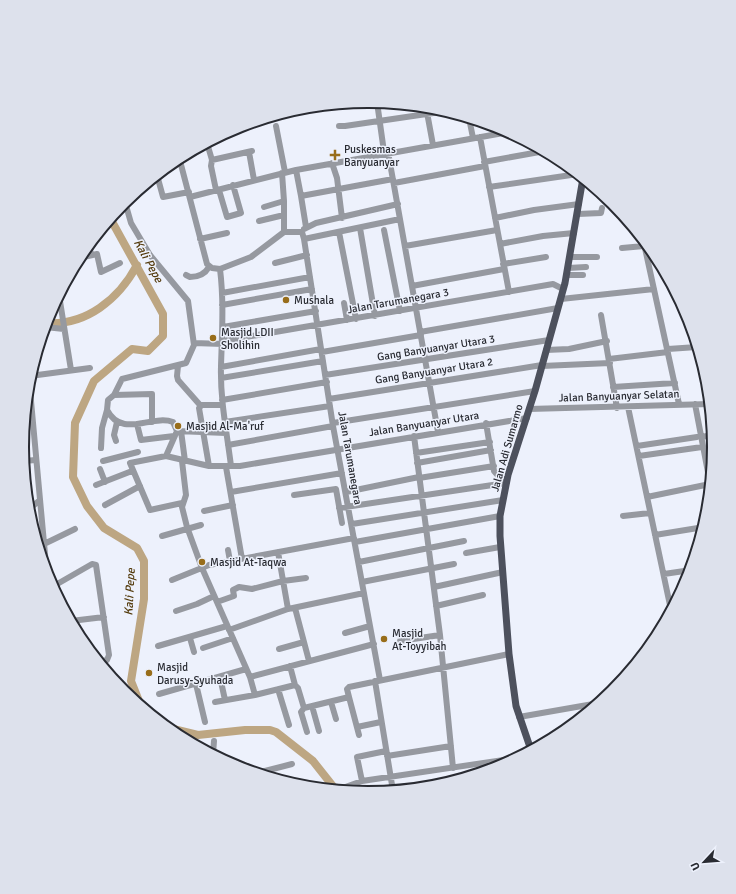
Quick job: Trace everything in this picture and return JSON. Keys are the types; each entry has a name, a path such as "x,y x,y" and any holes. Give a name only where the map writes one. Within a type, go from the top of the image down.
{"main road":[{"name":"Jalan Adi Sumarmo","path":"529,745 519,717 509,654 500,547 500,516 507,481 530,409 561,299 580,204 582,184"}],"street":[{"path":"378,108 379,122 398,204 438,432"},
{"path":"341,126 428,115 432,144"},
{"path":"471,124 485,164 509,292"},
{"path":"276,126 283,172 284,232"},
{"path":"158,181 162,197 190,194 218,190 283,172 369,155 497,134"},
{"path":"208,148 212,160 211,166 226,217 239,215 241,213 233,185"},
{"path":"212,160 251,151 254,180"},
{"path":"301,196 393,181 537,153"},
{"path":"332,163 337,178 337,189 342,218"},
{"path":"181,164 190,194 200,239 209,267 206,272 201,275 190,277 186,274"},
{"name":"Jalan Tarumanegara","path":"296,170 301,196 304,240 333,425 374,644 381,722 392,785"},
{"path":"489,187 570,175"},
{"path":"264,206 284,201"},
{"path":"209,267 220,269 251,258 284,232 304,230 316,223 398,204"},
{"path":"495,218 534,210 580,204"},
{"path":"578,214 601,213 602,208"},
{"path":"101,448 102,428 108,400 114,395 121,380 186,363 189,360 194,343 187,298 150,255 131,223 127,209"},
{"path":"259,221 284,214"},
{"path":"304,240 400,219"},
{"path":"360,228 375,316"},
{"path":"384,230 400,311"},
{"path":"405,246 497,230"},
{"path":"340,232 356,319"},
{"path":"200,239 227,233"},
{"path":"500,244 543,236 574,234"},
{"path":"622,248 641,246"},
{"path":"646,253 679,404"},
{"path":"91,255 98,256 101,272 120,263"},
{"path":"275,263 307,255"},
{"path":"412,286 546,257"},
{"path":"570,257 597,257"},
{"path":"568,268 586,267"},
{"path":"220,269 223,327 221,367 222,402 228,445 231,492 242,559"},
{"path":"565,282 583,275"},
{"path":"222,293 310,277"},
{"name":"Jalan Tarumanegara 3","path":"194,343 223,343 565,282"},
{"path":"222,305 312,289"},
{"path":"561,299 654,289"},
{"path":"344,303 347,320"},
{"path":"60,305 71,370"},
{"path":"221,367 558,308"},
{"path":"223,327 316,311"},
{"path":"602,315 617,408"},
{"path":"51,328 64,329"},
{"name":"Gang Banyuanyar Utara 3","path":"200,406 326,379 425,360 549,340"},
{"path":"546,350 569,349 607,341"},
{"name":"Gang Banyuanyar Utara 2","path":"329,399 429,382 542,366 610,361 668,350 692,348"},
{"path":"221,378 323,361"},
{"path":"175,367 178,380 200,406 202,433 208,466"},
{"path":"37,376 90,368"},
{"path":"613,387 675,383"},
{"path":"228,445 433,407 535,391"},
{"path":"114,395 152,394 152,422"},
{"path":"695,404 699,437 706,466"},
{"name":"Jalan Banyuanyar Selatan","path":"530,409 617,408 704,404"},
{"path":"225,422 330,406"},
{"path":"628,407 669,602"},
{"path":"32,408 43,541"},
{"path":"107,410 117,422 137,424 171,420 175,424 184,461 186,495 182,503 187,528 215,599 250,676 255,695"},
{"name":"Jalan Banyuanyar Utara","path":"166,456 208,466 229,466 526,418"},
{"path":"116,441 114,435 117,422"},
{"path":"137,424 141,440 177,433 226,433"},
{"path":"486,424 497,476 507,481"},
{"path":"130,463 166,456 177,433"},
{"path":"414,436 444,667 453,768"},
{"path":"637,446 706,436"},
{"path":"416,453 490,442"},
{"path":"639,456 702,447"},
{"path":"417,462 491,450"},
{"path":"103,460 138,452"},
{"path":"126,454 132,471 152,510 182,503"},
{"path":"30,460 36,460"},
{"path":"346,492 494,466"},
{"path":"100,469 105,482"},
{"path":"96,485 132,471"},
{"path":"231,492 342,473"},
{"path":"339,508 507,481"},
{"path":"647,496 705,485"},
{"path":"106,505 140,486"},
{"path":"294,495 335,488 342,523"},
{"path":"34,505 40,500"},
{"path":"352,524 503,500"},
{"path":"204,511 233,505"},
{"path":"623,516 650,513"},
{"path":"172,580 202,568 230,561 278,552 425,530 500,516"},
{"path":"162,536 202,525"},
{"path":"655,535 697,528"},
{"path":"44,546 75,529"},
{"path":"359,562 464,541"},
{"path":"466,553 500,547"},
{"path":"228,550 230,561"},
{"path":"278,552 283,581 309,661"},
{"path":"58,584 94,564 97,567 109,656 107,660 105,661"},
{"path":"362,582 454,564"},
{"path":"664,574 683,571"},
{"path":"434,587 502,572"},
{"path":"176,611 215,599 234,596 234,590 239,587 252,589 283,581 306,578"},
{"path":"158,646 228,628 292,609 364,593"},
{"path":"436,606 483,596"},
{"path":"77,620 104,616"},
{"path":"345,633 370,626"},
{"path":"400,641 440,634"},
{"path":"190,638 194,652"},
{"path":"203,648 233,638"},
{"path":"279,649 304,642"},
{"path":"250,676 374,644"},
{"path":"359,735 349,697 348,687 509,654"},
{"path":"290,666 295,685 298,688 304,708 301,712 307,732"},
{"path":"159,694 220,678 246,669"},
{"path":"220,678 225,700"},
{"path":"196,684 205,722"},
{"path":"215,702 255,695 295,685"},
{"path":"278,689 289,725"},
{"path":"304,708 349,697"},
{"path":"331,702 336,719"},
{"path":"519,717 588,705"},
{"path":"312,706 319,731"},
{"path":"357,727 381,722"},
{"path":"213,749 214,741"},
{"path":"362,781 357,757 451,746"},
{"path":"350,785 362,781 494,762"},
{"path":"268,770 292,764"}],"waterway":[{"name":"Kali Pepe","path":"113,223 163,314 163,336 148,351 132,349 94,381 75,423 73,477 87,506 104,528 137,548 144,561 144,599 131,681 137,695"},
{"path":"53,323 75,320 100,308 121,289 137,265"},
{"name":"Kali Pepe","path":"184,732 198,735 245,730 270,730 276,732 313,761 331,784"}],"place":[{"name":"Puskesmas Banyuanyar","path":"335,155"},
{"name":"Mushala","path":"286,300"},
{"name":"Masjid LDII Sholihin","path":"213,338"},
{"name":"Masjid Al-Ma'ruf","path":"178,426"},
{"name":"Masjid At-Taqwa","path":"202,562"},
{"name":"Masjid At-Toyyibah","path":"384,639"},
{"name":"Masjid Darusy-Syuhada","path":"149,673"}]}
